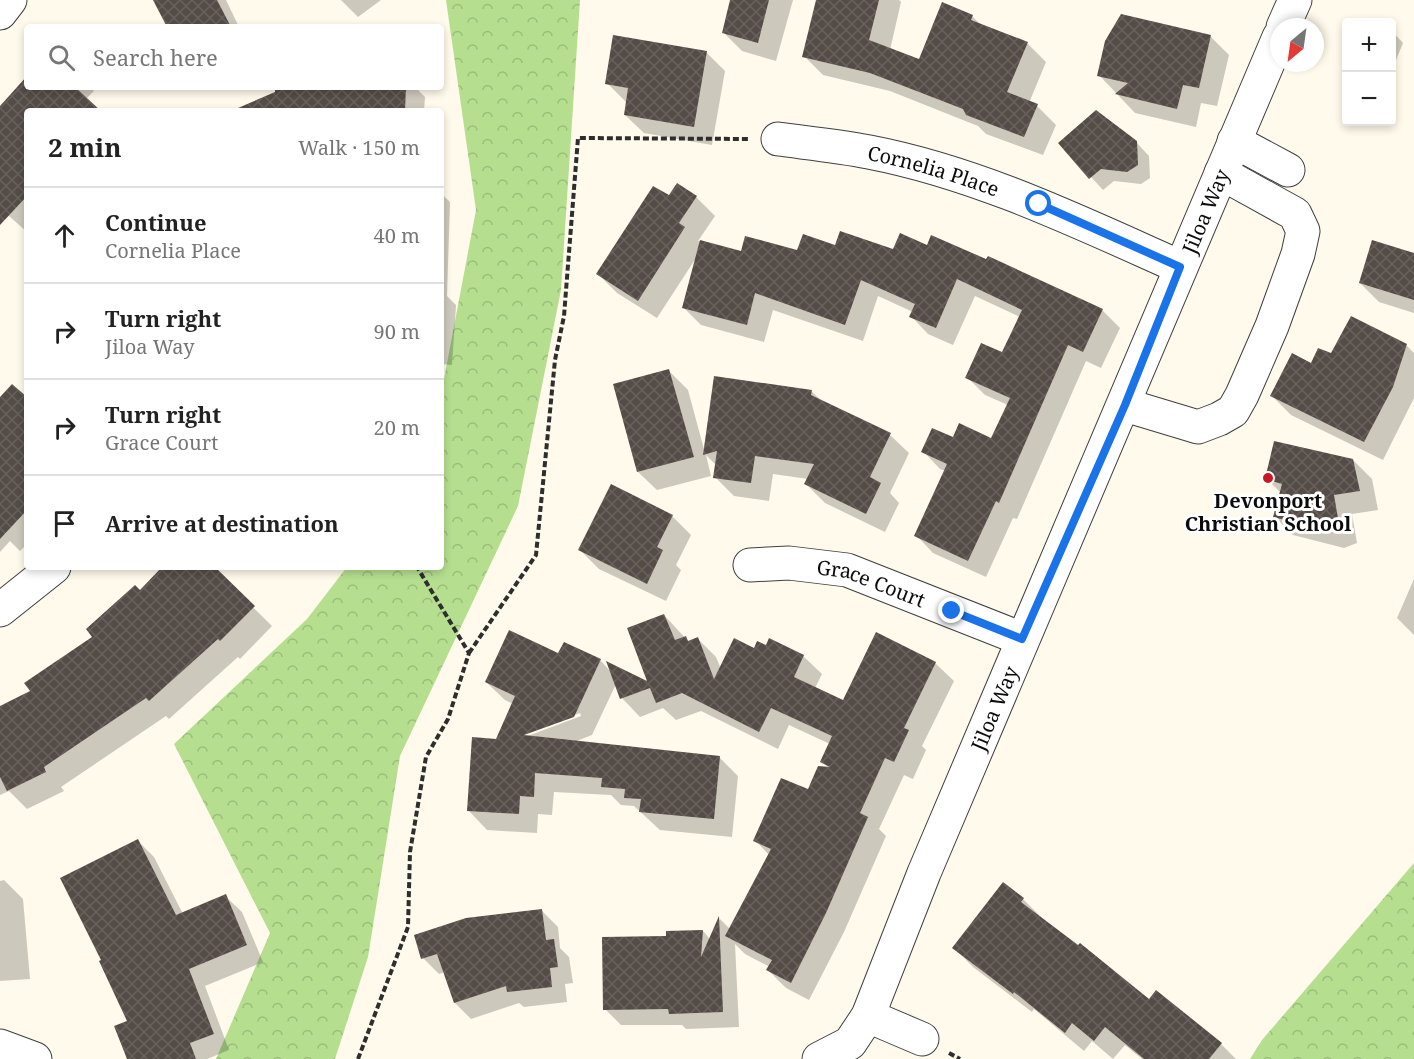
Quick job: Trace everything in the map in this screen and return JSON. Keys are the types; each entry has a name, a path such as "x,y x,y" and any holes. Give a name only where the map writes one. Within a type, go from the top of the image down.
{"street":[{"path":"0,13 10,0"},
{"path":"1287,18 1295,0"},
{"name":"Jiloa Way","path":"819,1059 850,1043 868,1016 924,873 1022,639 1125,405 1180,267 1270,58"},
{"name":"Cornelia Place","path":"778,139 869,152 944,171 1039,204 1180,267"},
{"path":"1234,141 1288,170"},
{"path":"1125,405 1198,427 1219,419 1233,411 1272,326 1299,254 1303,231 1294,214 1221,172"},
{"name":"Grace Court","path":"750,565 789,563 847,570 1022,639"},
{"path":"0,610 50,570"},
{"path":"868,1016 922,1039"},
{"path":"0,1046 35,1059"}],"path":[{"path":"358,1059 408,927 410,852 426,757 448,719 469,653 536,555 555,360 564,316 578,138 778,139"},
{"path":"419,570 469,653"}],"green space":[{"path":"446,0 580,0 561,290 518,506 400,756 368,957 335,1059 216,1059 270,933 174,744 307,619 345,570 444,570 444,379 476,210"},
{"path":"1414,863 1414,1059 1250,1059 1262,1040"}],"building":[{"path":"153,0 217,0 229,24 165,24"},
{"path":"730,0 769,0 758,43 722,33"},
{"path":"816,0 879,0 869,40 919,59 942,2 973,15 971,20 1028,42 1007,92 1038,104 1024,137 966,115 963,109 870,73 802,57"},
{"path":"1121,14 1211,35 1199,88 1183,85 1177,109 1115,94 1128,83 1097,76 1105,41"},
{"path":"613,35 707,51 694,127 624,115 628,88 605,84"},
{"path":"24,79 24,90 78,90 98,108 24,108 24,199 0,225 0,106"},
{"path":"275,90 406,90 405,108 238,108"},
{"path":"1096,110 1137,141 1138,165 1127,172 1101,169 1089,179 1058,143"},
{"path":"677,183 697,196 679,223 685,227 638,301 596,274 653,186 669,195"},
{"path":"840,231 893,249 900,233 927,245 931,235 986,259 988,256 1103,309 1083,352 1068,345 999,503 996,501 968,561 914,536 947,464 921,452 932,428 953,437 959,423 991,438 1010,398 965,378 981,343 1002,352 1022,310 957,279 936,328 909,317 915,304 861,280 845,325 755,293 747,325 682,308 700,240 741,251 745,236 797,250 803,234 835,245"},
{"path":"1372,240 1414,253 1414,300 1359,283"},
{"path":"1351,316 1407,344 1393,387 1364,442 1270,396 1292,353 1311,363 1318,348 1331,353"},
{"path":"669,369 694,457 637,472 613,384"},
{"path":"714,376 812,390 811,395 891,433 870,477 881,483 866,514 804,484 814,464 755,456 751,483 713,478 717,451 703,455"},
{"path":"12,384 24,394 24,513 0,539 0,397"},
{"path":"1274,441 1353,459 1360,491 1334,495 1339,524 1324,530 1273,517 1282,484 1265,479"},
{"path":"611,484 673,515 657,547 663,550 647,584 578,550"},
{"path":"159,570 218,570 255,606 220,641 218,639 149,701 146,698 44,767 46,772 7,791 0,777 0,706 30,691 24,683 92,637 86,629 135,585 140,590"},
{"path":"664,614 675,640 686,636 688,641 698,637 714,679 734,638 754,648 757,641 766,645 769,638 804,655 794,677 843,700 876,632 936,662 904,728 909,730 894,762 885,758 860,813 868,817 826,913 791,983 766,970 772,960 725,936 771,849 753,841 781,778 808,789 818,766 830,767 820,762 832,736 771,708 759,732 682,693 656,703 650,688 620,699 606,661 647,681 627,628"},
{"path":"509,630 558,653 564,642 601,659 574,717 524,735 720,756 714,819 639,812 641,799 624,798 625,789 601,787 602,778 535,773 534,797 520,796 519,814 467,811 472,737 496,739 515,696 485,682"},
{"path":"138,839 176,915 226,894 247,945 189,969 214,1034 190,1043 196,1059 127,1059 114,1026 127,1021 99,961 101,960 60,878"},
{"path":"1003,882 1024,898 1021,902 1078,945 1080,943 1149,999 1156,990 1222,1043 1209,1059 1144,1059 1105,1027 1094,1041 1072,1023 1065,1033 1014,992 1013,994 952,948"},
{"path":"542,909 546,940 554,939 558,967 550,968 552,987 507,992 506,986 454,1003 437,954 421,959 414,935 466,918"},
{"path":"719,916 723,1012 669,1014 668,1009 603,1010 602,937 666,936 666,931 703,930 701,957"}],"place":[{"name":"Devonport Christian School","path":"1268,478"}],"route":[{"path":"952,611 1022,639 1125,405 1180,267 1039,204"}]}
